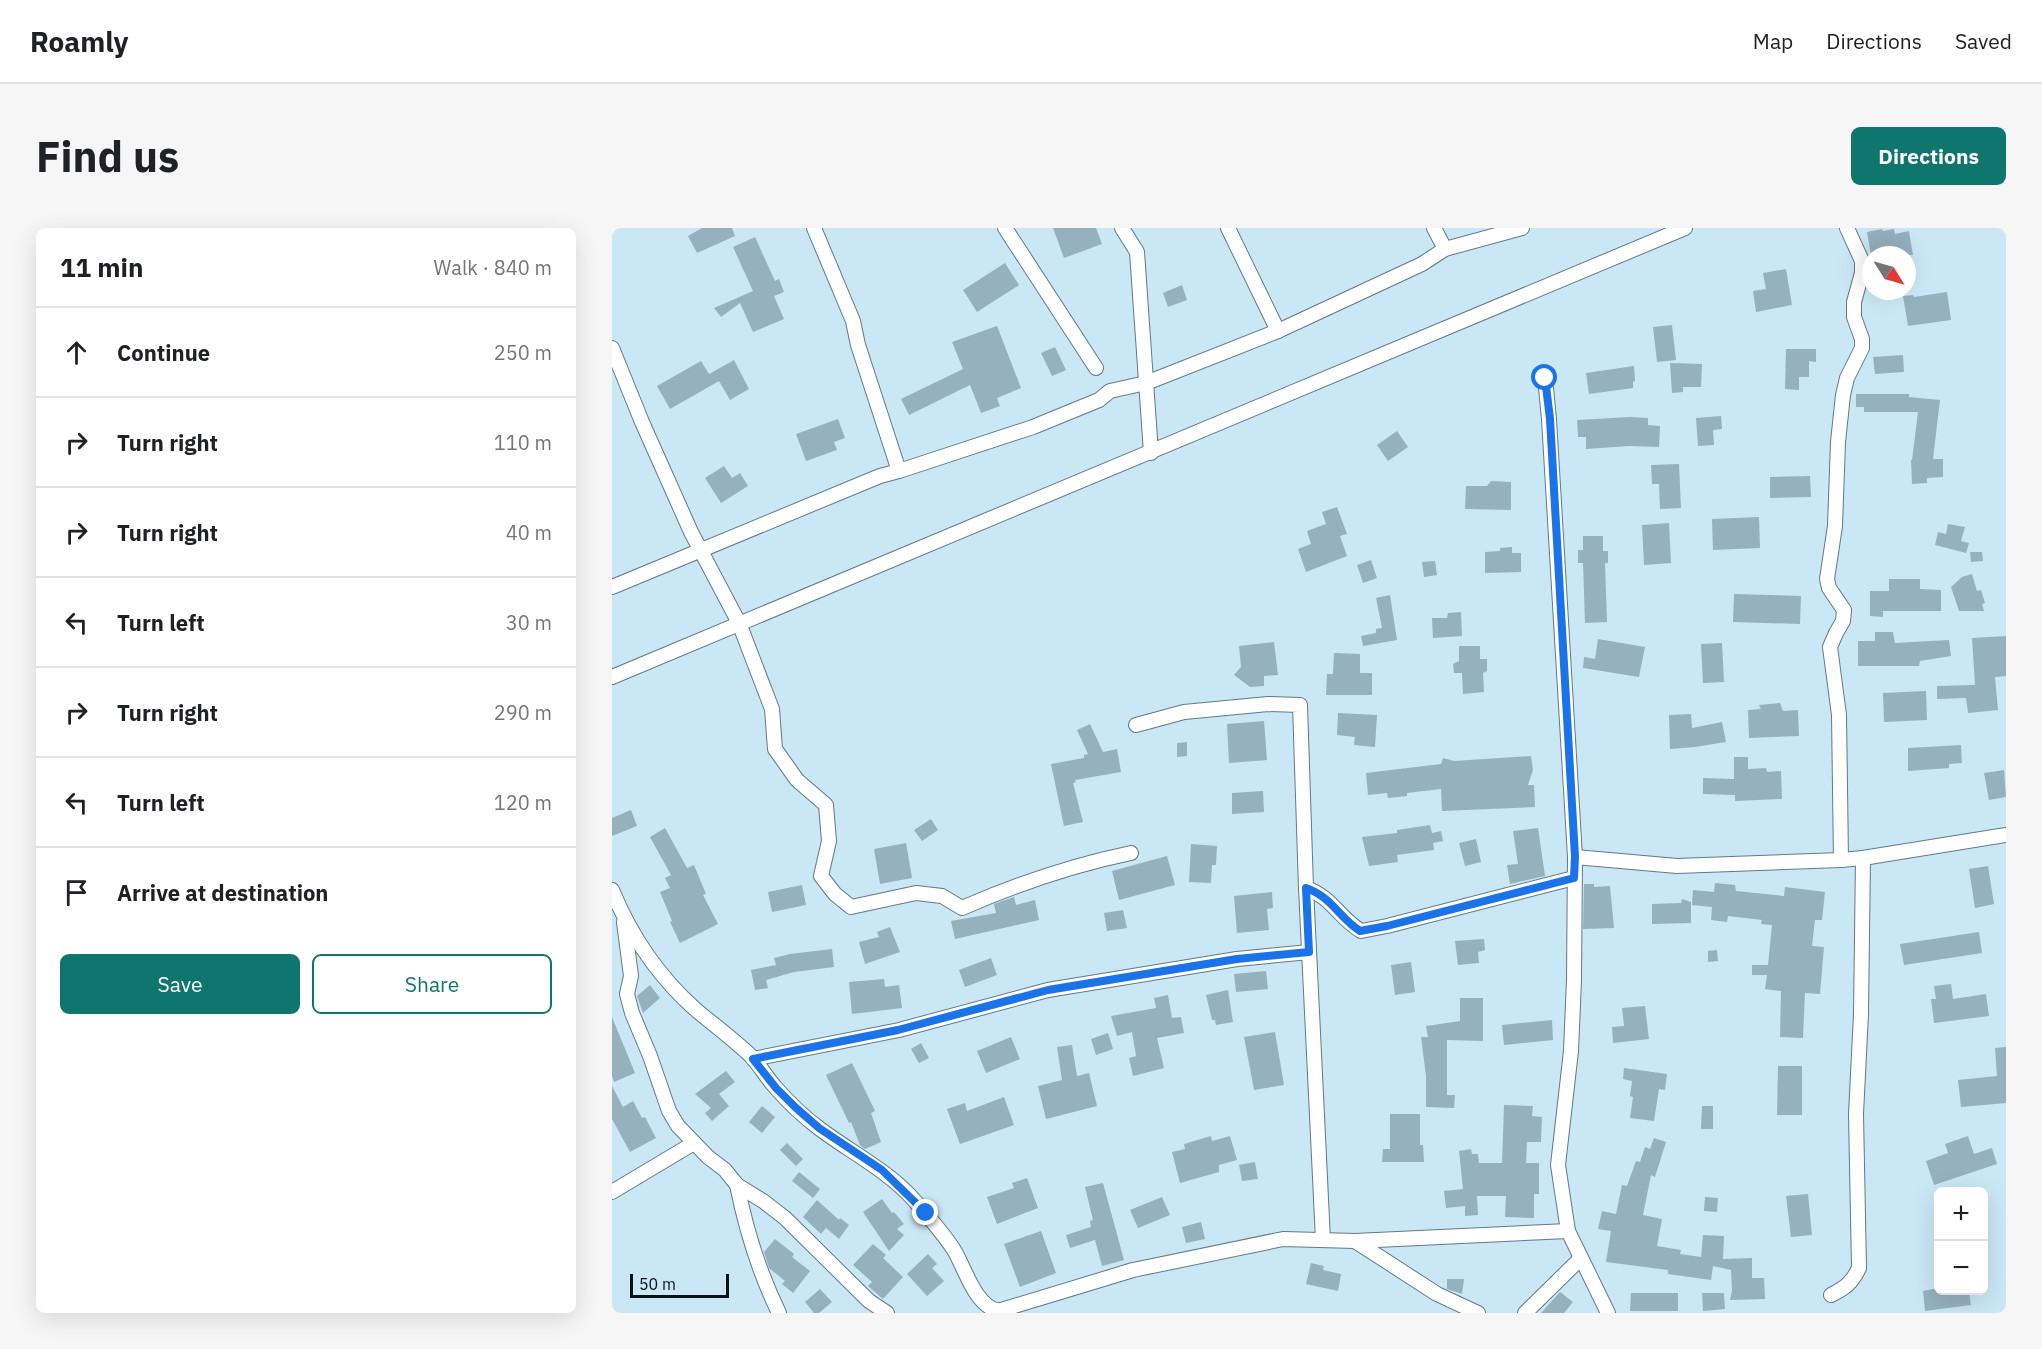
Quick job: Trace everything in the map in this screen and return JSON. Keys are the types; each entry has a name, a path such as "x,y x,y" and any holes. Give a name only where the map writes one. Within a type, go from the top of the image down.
{"street":[{"path":"814,228 853,321 858,345 899,471"},
{"path":"1005,228 1096,368"},
{"path":"1122,228 1137,252 1151,453"},
{"path":"1228,228 1278,331"},
{"path":"1434,228 1445,249"},
{"path":"612,587 880,476 1033,427 1099,400 1110,391 1146,383 1278,331 1422,264 1445,249 1522,228"},
{"path":"612,677 1685,228"},
{"path":"1841,860 1839,715 1830,646 1843,621 1845,610 1829,588 1827,579 1835,526 1838,442 1844,395 1847,378 1862,348 1862,339 1854,316 1854,309 1857,287 1862,273 1862,261 1847,228"},
{"path":"612,348 686,522 739,623 772,709 775,749 797,780 826,805 829,841 821,876 835,894 851,907 916,893 942,896 962,908 1009,887 1093,861 1131,853"},
{"path":"1545,378 1550,419 1575,857 1571,1051 1557,1166 1568,1231 1608,1313"},
{"path":"1136,725 1184,712 1268,704 1300,705 1306,888 1323,1240"},
{"path":"1575,857 1677,866 1841,860 2006,835"},
{"path":"1831,1295 1845,1289 1853,1281 1858,1269 1856,1114 1862,1014 1863,858"},
{"path":"1306,888 1327,898 1349,924 1360,931 1574,878"},
{"path":"612,890 624,920 664,977 753,1059 776,1088 819,1128 882,1170 908,1194 926,1213 954,1250 981,1300 988,1308 998,1311 1133,1270 1283,1239 1354,1241 1568,1231"},
{"path":"624,920 631,976"},
{"path":"753,1059 898,1030 1048,990 1237,959 1309,952"},
{"path":"645,953 631,976 627,994 666,1102 678,1126 725,1170 737,1185 764,1201 786,1218 869,1301 887,1313"},
{"path":"612,1192 694,1143"},
{"path":"737,1185 746,1226 764,1283 779,1313"},
{"path":"1354,1241 1437,1294 1478,1313"},
{"path":"1525,1313 1581,1258"}],"building":[{"path":"702,228 732,228 735,236 697,253 688,236"},
{"path":"1053,228 1096,228 1102,244 1064,258"},
{"path":"1894,229 1895,234 1909,231 1912,246 1869,246 1867,232"},
{"path":"755,237 775,281 779,279 784,292 774,296 784,319 753,332 740,303 721,317 714,308 753,291 733,247"},
{"path":"1005,263 1019,285 977,312 963,290"},
{"path":"1786,269 1792,305 1756,312 1753,291 1766,289 1763,273"},
{"path":"1182,285 1187,300 1168,307 1163,293"},
{"path":"1947,292 1951,320 1908,326 1904,300 1916,300 1916,297"},
{"path":"1672,325 1676,360 1657,362 1653,327"},
{"path":"997,326 1021,388 997,398 1000,406 981,413 970,385 909,415 901,399 963,369 952,342"},
{"path":"1055,347 1066,370 1052,376 1041,353"},
{"path":"1786,349 1816,349 1816,362 1809,361 1809,377 1799,377 1799,390 1785,389"},
{"path":"1903,355 1904,372 1875,374 1873,357"},
{"path":"734,360 749,389 730,400 719,381 670,409 657,386 701,361 709,374"},
{"path":"1670,363 1702,364 1701,387 1683,387 1683,392 1672,393"},
{"path":"1634,366 1633,388 1589,394 1586,373"},
{"path":"1856,394 1909,394 1909,397 1940,400 1933,459 1943,459 1943,477 1927,478 1927,483 1912,484 1911,460 1918,412 1864,412 1864,407 1856,407"},
{"path":"1721,416 1722,429 1713,430 1714,445 1698,446 1696,418"},
{"path":"1648,418 1648,425 1660,426 1659,447 1629,446 1586,449 1586,437 1578,437 1577,420"},
{"path":"838,419 845,438 834,442 837,450 806,461 796,434"},
{"path":"1397,431 1408,447 1388,461 1377,445"},
{"path":"1679,464 1681,508 1660,509 1659,484 1652,484 1651,465"},
{"path":"724,466 732,478 740,473 748,486 721,503 705,478"},
{"path":"1810,476 1811,497 1770,498 1770,477"},
{"path":"1491,481 1511,482 1511,510 1465,509 1466,486 1487,486"},
{"path":"1337,507 1347,534 1340,536 1347,556 1306,572 1298,549 1311,544 1307,531 1326,524 1322,512"},
{"path":"1759,517 1760,548 1713,550 1712,519"},
{"path":"1669,523 1671,563 1644,565 1642,525"},
{"path":"1948,524 1965,527 1961,541 1969,543 1966,553 1935,545 1938,532 1946,534"},
{"path":"1583,536 1603,536 1603,551 1608,551 1608,563 1605,563 1607,622 1585,623 1583,563 1578,563 1578,550 1583,550"},
{"path":"1512,547 1512,553 1521,553 1521,572 1485,573 1485,552"},
{"path":"1970,552 1982,552 1983,561 1971,562"},
{"path":"1371,560 1377,578 1363,583 1357,565"},
{"path":"1435,561 1437,575 1424,577 1422,562"},
{"path":"1972,574 1977,591 1981,590 1985,603 1982,604 1984,611 1959,611 1951,587 1962,577"},
{"path":"1889,579 1920,579 1920,589 1941,590 1941,611 1883,611 1883,617 1870,616 1870,591 1889,591"},
{"path":"1734,594 1801,596 1800,624 1733,622"},
{"path":"1390,595 1397,640 1363,646 1361,636 1376,633 1376,629 1382,628 1376,598"},
{"path":"1461,612 1462,636 1433,638 1432,618 1447,618 1448,613"},
{"path":"1875,632 1893,632 1895,643 1949,640 1951,656 1920,661 1919,666 1858,666 1858,641 1875,641"},
{"path":"2006,636 2006,676 1995,677 1998,710 1968,713 1966,698 1937,699 1937,686 1975,685 1972,638"},
{"path":"1598,639 1645,647 1639,677 1583,668 1584,657 1595,659"},
{"path":"1274,642 1278,675 1264,676 1264,686 1250,687 1234,675 1241,667 1239,646"},
{"path":"1722,643 1724,682 1703,683 1701,644"},
{"path":"1459,646 1480,646 1480,659 1487,659 1487,671 1483,673 1484,692 1463,694 1462,673 1454,673 1453,664 1459,661"},
{"path":"1334,653 1360,654 1360,673 1372,673 1372,695 1326,695 1327,674 1333,674"},
{"path":"1926,691 1927,720 1884,722 1883,693"},
{"path":"1780,703 1783,711 1798,710 1799,736 1749,738 1748,710 1761,709 1759,705"},
{"path":"1338,713 1377,715 1375,747 1354,745 1355,737 1337,735"},
{"path":"1691,714 1692,728 1722,722 1726,742 1670,749 1669,715"},
{"path":"1264,721 1267,760 1229,763 1227,724"},
{"path":"1090,724 1103,752 1117,749 1121,772 1075,780 1076,782 1073,783 1083,822 1064,826 1051,764 1084,758 1084,755 1088,754 1077,730"},
{"path":"1187,742 1187,756 1177,757 1177,743"},
{"path":"1961,745 1962,763 1949,764 1949,768 1908,771 1908,748"},
{"path":"1531,756 1533,770 1528,785 1534,785 1535,807 1442,811 1441,789 1388,798 1387,793 1368,795 1366,773 1441,764 1443,758 1454,761"},
{"path":"1734,757 1748,757 1748,769 1766,768 1767,772 1781,771 1782,799 1735,801 1735,795 1703,794 1703,778 1734,779"},
{"path":"2004,770 2006,797 1989,800 1984,773"},
{"path":"1263,791 1264,812 1232,814 1232,793"},
{"path":"631,810 637,826 612,836 612,818"},
{"path":"931,819 938,830 922,841 914,830"},
{"path":"1430,825 1432,833 1441,831 1443,841 1433,843 1434,850 1397,855 1398,862 1369,866 1362,837 1397,833 1397,830"},
{"path":"665,828 687,868 694,865 706,894 703,895 718,924 680,943 660,892 670,888 665,878 671,875 650,837"},
{"path":"1538,828 1545,876 1510,884 1507,865 1518,864 1513,831"},
{"path":"1476,839 1481,862 1465,866 1459,843"},
{"path":"906,843 912,878 880,884 874,849"},
{"path":"1191,844 1217,846 1216,865 1212,865 1211,883 1189,882"},
{"path":"1167,856 1175,885 1119,900 1112,871"},
{"path":"1988,866 1994,904 1975,908 1969,869"},
{"path":"1715,883 1735,885 1736,891 1784,896 1785,887 1825,892 1822,920 1815,920 1812,946 1824,947 1820,994 1805,993 1803,1038 1780,1037 1781,991 1765,989 1767,975 1752,975 1752,965 1768,965 1772,925 1761,924 1762,920 1728,916 1727,922 1711,920 1712,907 1692,905 1693,890 1714,892"},
{"path":"1584,884 1594,884 1594,887 1610,886 1614,928 1583,929"},
{"path":"802,885 806,905 772,912 768,892"},
{"path":"1272,892 1273,908 1267,909 1269,930 1237,933 1234,896"},
{"path":"1014,897 1016,905 1035,900 1039,920 955,939 951,921 996,913 994,904"},
{"path":"1682,899 1691,902 1691,923 1652,924 1652,904 1681,903"},
{"path":"1123,910 1127,928 1107,931 1104,913"},
{"path":"890,927 900,952 865,964 859,942 879,937 877,932"},
{"path":"1979,932 1982,953 1904,965 1900,944"},
{"path":"1484,939 1485,950 1478,952 1479,963 1458,965 1455,941"},
{"path":"832,949 834,967 794,972 766,980 768,988 755,990 751,970 776,965 774,958"},
{"path":"1717,950 1718,961 1708,962 1708,951"},
{"path":"991,958 997,975 965,987 959,970"},
{"path":"1411,962 1415,992 1395,995 1391,965"},
{"path":"1266,971 1268,989 1236,992 1234,974"},
{"path":"884,979 885,987 899,985 902,1008 852,1014 849,982"},
{"path":"1951,984 1953,999 1986,994 1989,1016 1934,1023 1931,999 1936,999 1934,986"},
{"path":"650,985 660,998 643,1013 637,996"},
{"path":"1228,990 1233,1022 1216,1025 1215,1020 1212,1020 1206,995"},
{"path":"1168,995 1172,1018 1181,1017 1184,1033 1157,1038 1164,1068 1133,1076 1129,1058 1136,1056 1132,1032 1117,1036 1111,1016 1156,1008 1154,998"},
{"path":"1460,998 1483,998 1483,1041 1447,1040 1447,1095 1455,1095 1454,1108 1426,1107 1426,1076 1421,1037 1428,1037 1426,1026 1460,1021"},
{"path":"1645,1006 1649,1039 1613,1043 1612,1027 1624,1026 1622,1008"},
{"path":"612,1017 635,1073 614,1082 612,1076"},
{"path":"1552,1020 1553,1040 1504,1045 1502,1025"},
{"path":"1275,1032 1284,1085 1254,1090 1244,1037"},
{"path":"1108,1033 1113,1049 1096,1055 1091,1039"},
{"path":"1011,1037 1020,1059 986,1073 977,1051"},
{"path":"921,1043 929,1058 919,1063 911,1049"},
{"path":"1072,1045 1077,1076 1089,1073 1097,1106 1046,1119 1038,1086 1062,1080 1057,1047"},
{"path":"2006,1047 2006,1103 1961,1107 1958,1080 1997,1076 1995,1048"},
{"path":"852,1063 875,1111 871,1113 881,1142 865,1149 860,1145 851,1122 849,1123 826,1075"},
{"path":"1778,1066 1802,1066 1802,1115 1777,1115"},
{"path":"1624,1068 1667,1074 1665,1090 1659,1089 1654,1121 1630,1118 1633,1097 1630,1096 1632,1081 1623,1079"},
{"path":"726,1071 735,1082 719,1094 729,1106 712,1121 705,1113 711,1108 695,1094"},
{"path":"612,1086 623,1107 633,1101 656,1138 630,1152 612,1119"},
{"path":"1004,1097 1014,1125 960,1144 947,1109 965,1103 967,1111"},
{"path":"1504,1105 1533,1106 1532,1116 1542,1117 1541,1142 1527,1142 1526,1163 1539,1163 1539,1194 1534,1194 1534,1218 1505,1217 1506,1196 1477,1196 1478,1215 1465,1216 1465,1206 1446,1208 1444,1191 1463,1189 1459,1151 1471,1149 1472,1154 1478,1154 1479,1163 1502,1163"},
{"path":"762,1106 775,1117 762,1133 749,1122"},
{"path":"1702,1106 1713,1106 1713,1129 1701,1129"},
{"path":"1390,1114 1420,1114 1420,1145 1423,1145 1424,1162 1382,1162 1383,1149 1390,1149"},
{"path":"1211,1136 1212,1141 1230,1136 1237,1160 1219,1165 1219,1172 1180,1183 1172,1152 1185,1149 1184,1144"},
{"path":"1968,1136 1974,1154 1992,1148 1997,1164 1934,1185 1926,1161 1948,1153 1945,1144"},
{"path":"1654,1138 1666,1142 1655,1177 1651,1175 1643,1215 1662,1219 1657,1246 1681,1250 1680,1254 1701,1257 1703,1235 1724,1236 1723,1259 1752,1258 1752,1278 1764,1278 1765,1299 1730,1300 1731,1270 1713,1266 1711,1280 1668,1274 1668,1270 1606,1262 1611,1231 1598,1229 1602,1211 1616,1214 1622,1185 1627,1186 1636,1161 1640,1162 1645,1147 1650,1149"},
{"path":"787,1143 803,1159 796,1166 780,1150"},
{"path":"1255,1162 1258,1179 1242,1181 1239,1165"},
{"path":"799,1172 820,1189 813,1198 792,1181"},
{"path":"1027,1178 1038,1208 997,1224 987,1197 1014,1188 1012,1183"},
{"path":"1103,1183 1124,1260 1102,1266 1095,1240 1070,1248 1066,1235 1091,1227 1090,1221 1093,1220 1085,1187"},
{"path":"1808,1194 1812,1235 1791,1237 1786,1196"},
{"path":"1162,1197 1170,1215 1138,1228 1130,1210"},
{"path":"1705,1197 1718,1198 1717,1212 1704,1211"},
{"path":"882,1199 904,1224 897,1229 904,1235 889,1251 863,1212"},
{"path":"817,1200 839,1220 840,1218 849,1225 839,1239 826,1228 821,1234 803,1217"},
{"path":"1201,1222 1205,1239 1186,1243 1182,1227"},
{"path":"1041,1231 1056,1273 1020,1287 1004,1244"},
{"path":"775,1239 794,1254 792,1257 810,1271 793,1293 782,1284 785,1281 769,1268 764,1252"},
{"path":"873,1244 886,1255 883,1258 903,1277 883,1299 868,1286 872,1282 853,1265"},
{"path":"928,1254 937,1264 932,1268 944,1281 927,1296 907,1274"},
{"path":"1311,1263 1324,1266 1323,1270 1341,1274 1338,1291 1306,1284"},
{"path":"1447,1279 1464,1279 1462,1294 1447,1289"},
{"path":"820,1289 832,1302 819,1313 814,1313 805,1302"},
{"path":"1934,1289 1934,1295 1969,1295 1971,1305 1925,1311 1923,1291"},
{"path":"1560,1292 1573,1302 1564,1313 1541,1313"},
{"path":"1631,1293 1678,1293 1678,1311 1630,1311"},
{"path":"1702,1293 1724,1293 1725,1309 1703,1311"}],"route":[{"path":"926,1213 882,1170 819,1128 795,1107 753,1059 898,1030 1048,990 1237,959 1309,952 1306,888 1327,898 1349,924 1360,931 1574,878 1575,857 1550,419 1545,378"}]}
